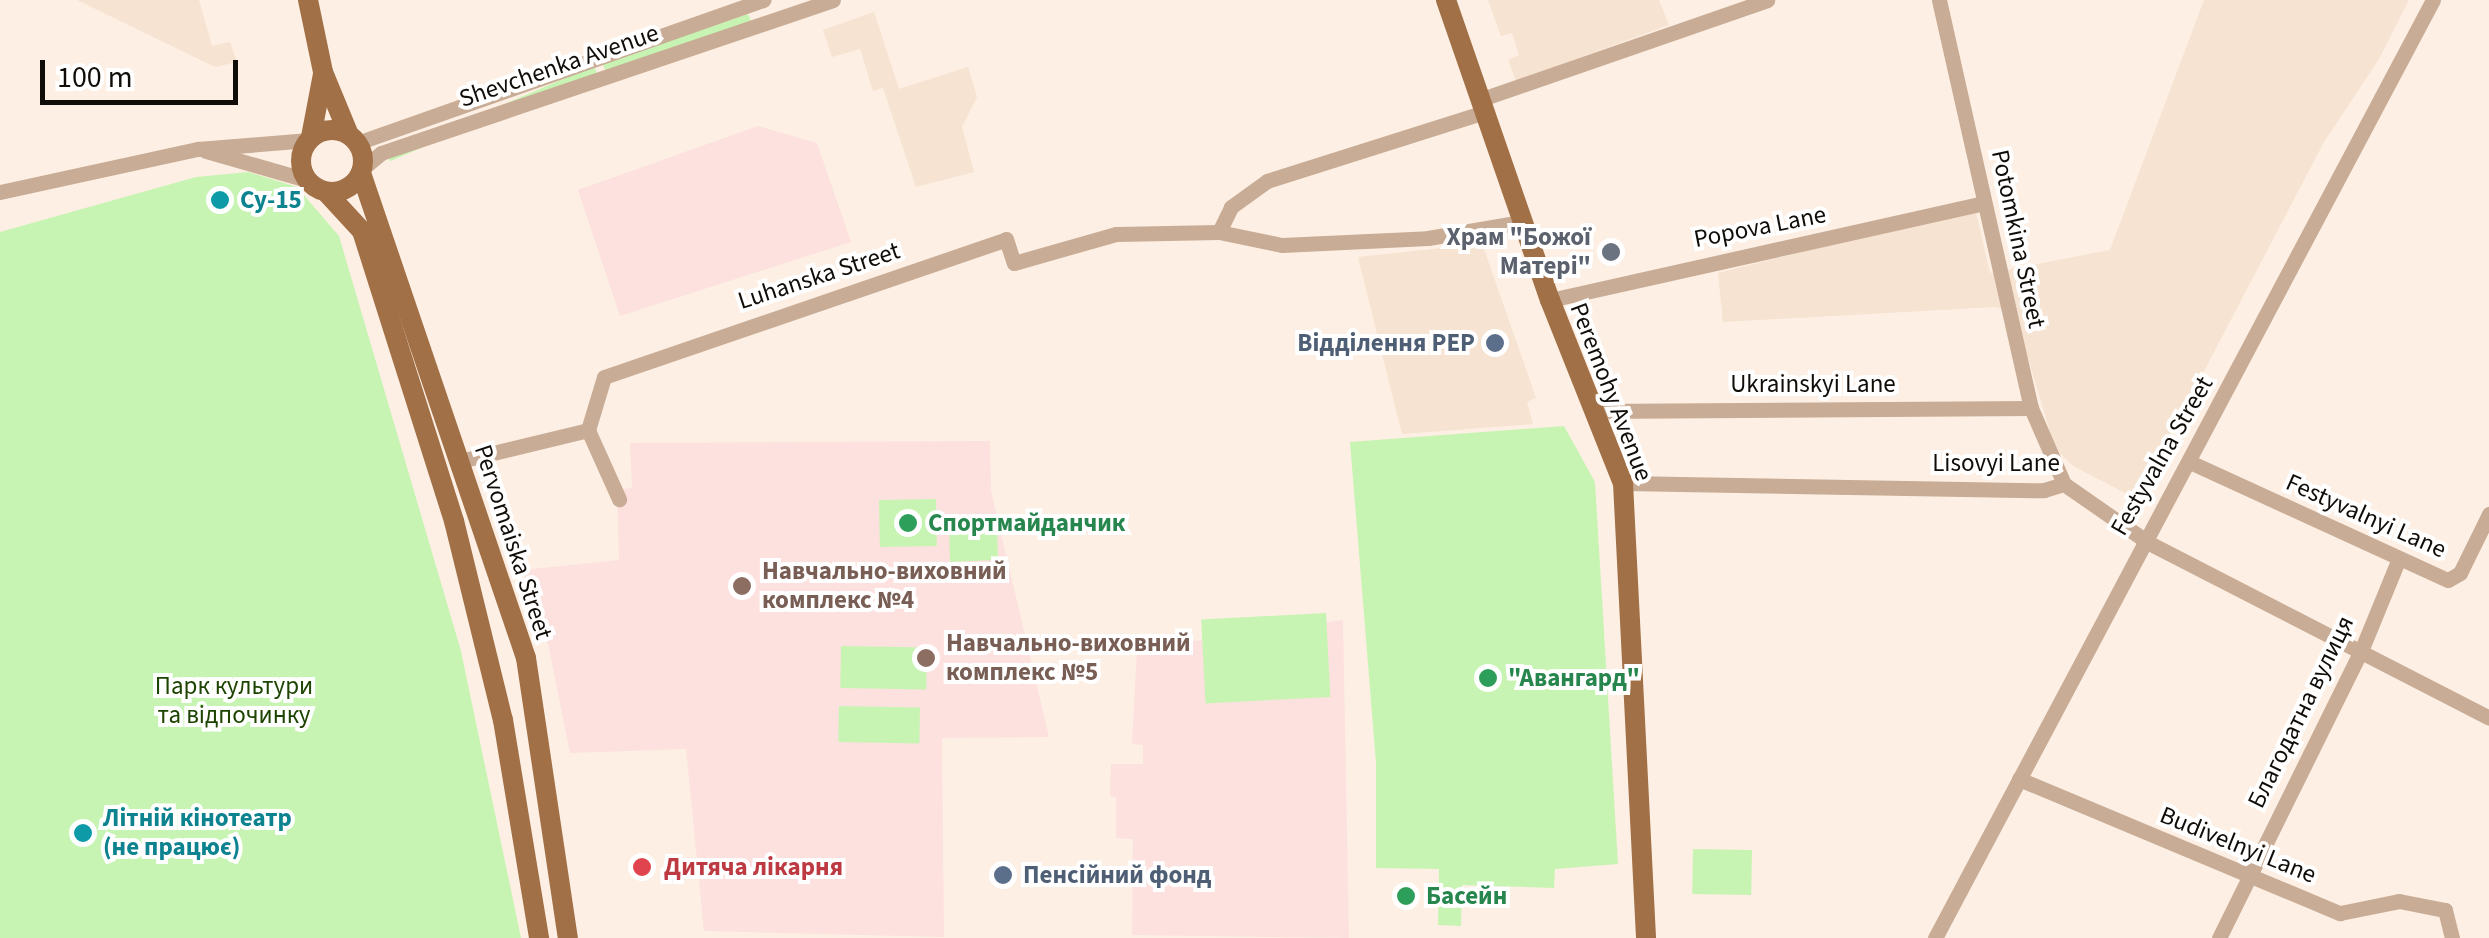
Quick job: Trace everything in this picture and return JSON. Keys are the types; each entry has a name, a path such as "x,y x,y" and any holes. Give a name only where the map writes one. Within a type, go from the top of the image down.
{"main road":[{"path":"308,0 323,72 353,139 362,171 353,184 326,192 306,180 300,158 310,139 323,72"},
{"name":"Peremohy Avenue","path":"1446,0 1550,300 1623,483 1646,938"},
{"path":"310,139 327,130 353,139"},
{"name":"Pervomaiska Street","path":"362,171 535,696 568,938"},
{"name":"Pervomaiska Street","path":"326,192 362,231 454,521 503,720 539,938"}],"street":[{"name":"Shevchenka Avenue","path":"353,139 764,0"},
{"name":"Shevchenka Avenue","path":"362,171 381,153 833,0"},
{"path":"1219,232 1231,207 1267,181 1767,0"},
{"name":"Potomkina Street","path":"1939,0 1980,204 2031,408 2064,484"},
{"name":"Festyvalna Street","path":"1935,938 2144,536 2192,462 2433,0"},
{"path":"0,192 198,149 310,139"},
{"path":"198,149 306,180"},
{"name":"Popova Lane","path":"1550,300 1980,204"},
{"name":"Luhanska Street","path":"588,430 604,377 1006,239 1014,262 1116,234 1219,232 1282,245 1428,238 1522,222"},
{"name":"Ukrainskyi Lane","path":"1594,410 2031,408"},
{"path":"460,461 588,430 619,499"},
{"name":"Festyvalnyi Lane","path":"2192,462 2398,561 2448,580 2460,573 2489,514"},
{"name":"Lisovyi Lane","path":"1623,483 2044,490 2064,484 2144,536 2489,718"},
{"name":"Благодатна вулиця","path":"2219,938 2361,651 2398,561"},
{"name":"Budivelnyi Lane","path":"2019,779 2248,880 2340,913 2399,900 2445,910 2452,938"}],"shaded area":[{"path":"77,0 199,0 212,46 230,42 237,62 215,67"},
{"path":"1488,0 1659,0 1669,25 1516,81 1508,60 1519,55 1512,33 1501,36"},
{"path":"2204,0 2409,0 2379,59 2324,142 2137,499 2073,466 2055,448 2014,312 1994,307 1723,322 1718,273 1975,208 1990,273 2110,250"},
{"path":"874,12 899,89 968,67 977,97 962,127 974,172 916,187 883,88 873,91 860,49 832,57 823,30"},
{"path":"758,126 817,143 851,242 620,316 578,190"},
{"path":"1471,245 1484,249 1536,398 1527,402 1533,424 1402,434 1358,257"},
{"path":"990,441 991,491 1049,737 942,738 944,937 704,931 686,749 570,753 549,648 523,570 619,560 617,490 632,488 630,443"},
{"path":"1343,620 1349,938 1132,935 1133,839 1116,838 1116,797 1110,796 1111,764 1143,764 1143,745 1132,744 1137,649"}],"green space":[{"path":"748,14 751,21 606,71 602,63"},
{"path":"594,66 597,73 390,161 387,154"},
{"name":"Парк культури та відпочинку","path":"248,172 297,187 339,236 461,651 521,938 0,938 0,232 196,177"},
{"name":"\"Авангард\"","path":"1564,426 1595,482 1618,864 1555,869 1554,888 1462,885 1461,926 1438,925 1439,869 1376,868 1376,763 1350,442"},
{"name":"Спортмайданчик","path":"936,499 937,546 880,547 879,500"},
{"path":"997,528 998,560 950,562 949,530"},
{"path":"1326,613 1330,697 1206,703 1201,620"},
{"path":"841,646 927,648 926,689 840,688"},
{"path":"839,706 920,707 919,743 838,742"},
{"path":"1693,849 1752,850 1751,895 1692,894"}],"place":[{"name":"Су-15","path":"220,200"},
{"name":"Храм \"Божої Матері\"","path":"1611,252"},
{"name":"Відділення РЕР","path":"1495,343"},
{"name":"Спортмайданчик","path":"908,523"},
{"name":"Навчально-виховний комплекс №4","path":"742,586"},
{"name":"Навчально-виховний комплекс №5","path":"926,658"},
{"name":"\"Авангард\"","path":"1488,678"},
{"name":"Літній кінотеатр (не працює)","path":"83,833"},
{"name":"Дитяча лікарня","path":"642,867"},
{"name":"Пенсійний фонд","path":"1003,875"},
{"name":"Басейн","path":"1406,896"}]}
